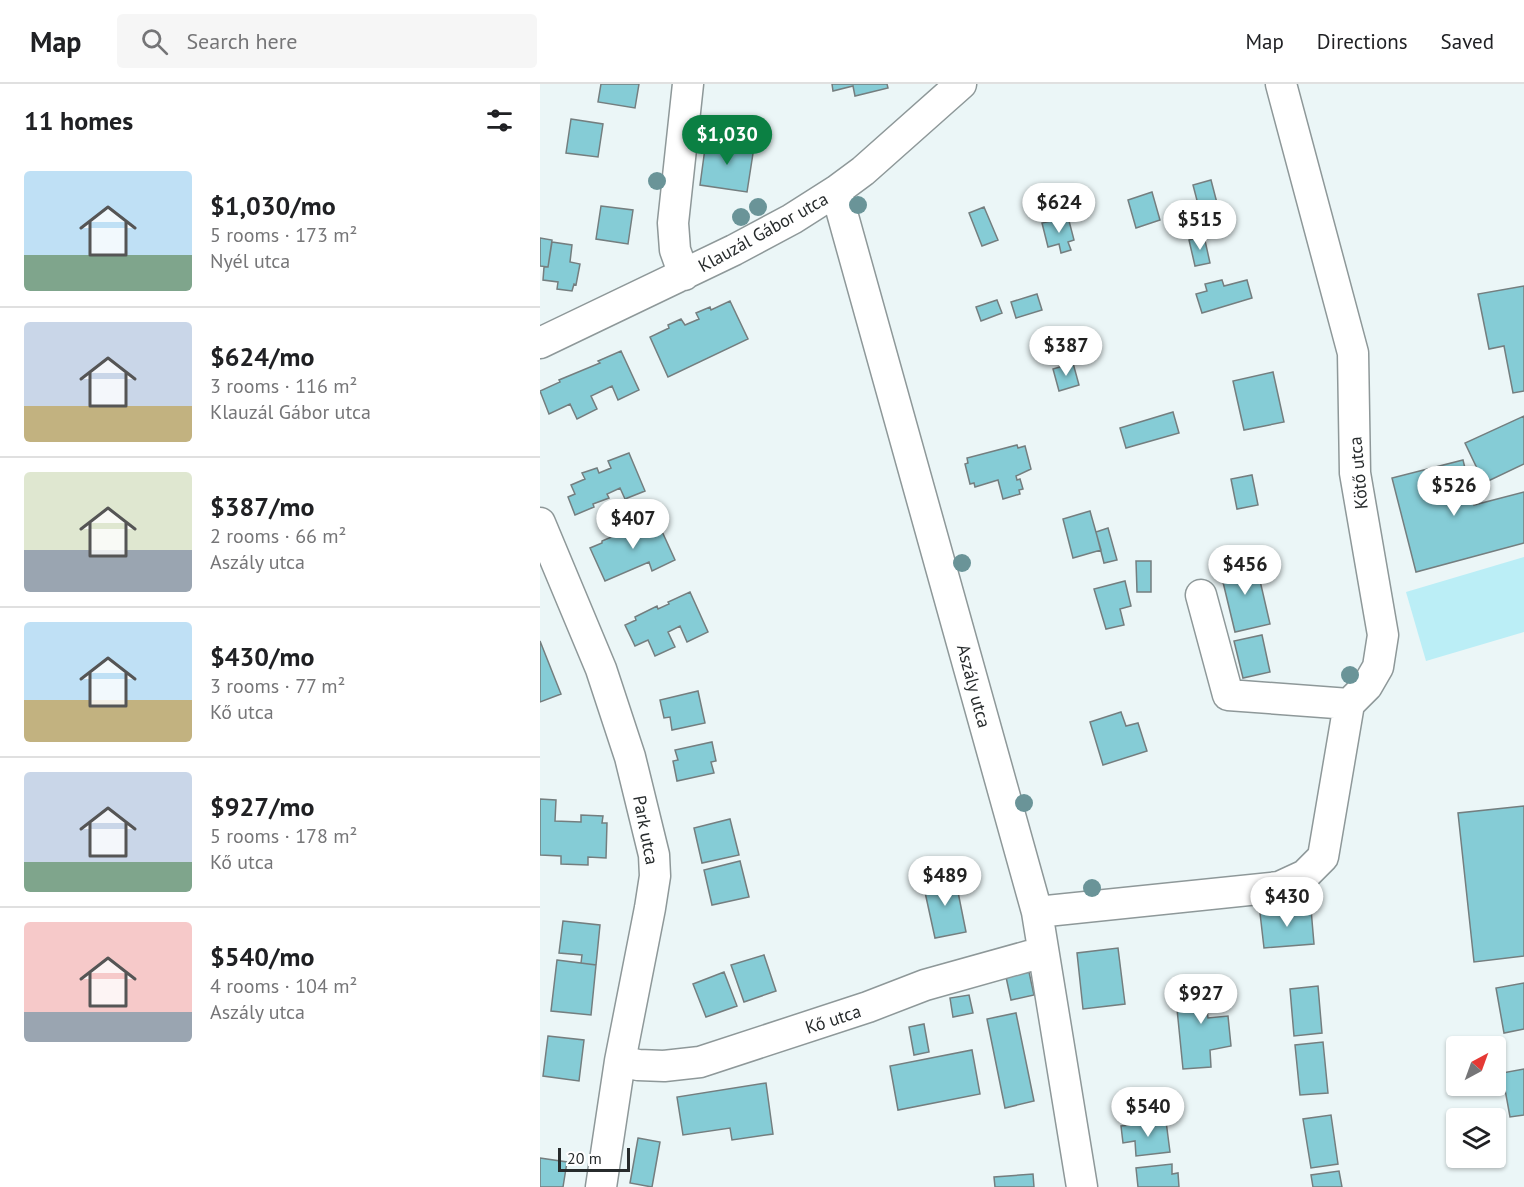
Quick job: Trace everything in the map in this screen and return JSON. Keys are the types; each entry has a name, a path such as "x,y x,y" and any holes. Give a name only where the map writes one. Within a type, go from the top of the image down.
{"street":[{"path":"684,275 675,250 673,222 688,84"},
{"name":"Klauzál Gábor utca","path":"540,343 684,275 792,219 863,171 961,84"},
{"name":"Kötő utca","path":"1281,84 1353,353 1355,474 1383,635 1378,668 1367,686 1349,704"},
{"name":"Aszály utca","path":"836,191 1037,912 1082,1187"},
{"name":"Park utca","path":"540,523 601,669 630,757 654,855 655,876 650,908 620,1061 601,1187"},
{"path":"1037,912 1279,887 1305,875 1323,856 1349,704 1228,695 1201,595"},
{"name":"Kő utca","path":"620,1061 638,1065 664,1066 700,1062 868,1007 925,985 1043,952"}],"shaded area":[{"path":"1524,557 1524,632 1426,661 1406,592"}],"building":[{"path":"601,84 639,84 635,108 598,102"},
{"path":"832,84 887,84 888,88 855,96 853,86 833,91"},
{"path":"571,119 603,124 598,157 566,153"},
{"path":"706,141 754,147 747,192 700,185"},
{"path":"1211,180 1217,203 1199,208 1193,185"},
{"path":"1152,192 1160,220 1136,228 1128,200"},
{"path":"601,206 633,210 628,244 596,239"},
{"path":"984,207 998,240 982,246 969,213"},
{"path":"1068,217 1074,240 1068,242 1071,250 1061,253 1059,244 1048,247 1042,223"},
{"path":"1204,236 1210,263 1195,266 1189,240"},
{"path":"540,238 552,240 548,267 540,266"},
{"path":"552,242 572,245 570,262 580,264 576,285 574,284 572,291 557,289 558,282 543,280 544,267 548,267"},
{"path":"1222,280 1224,286 1247,280 1252,298 1202,313 1196,294 1207,291 1205,284"},
{"path":"1524,286 1524,391 1513,393 1504,346 1489,349 1478,294"},
{"path":"1037,294 1042,310 1016,318 1011,302"},
{"path":"997,300 1002,313 981,321 976,307"},
{"path":"730,301 748,339 668,377 650,337 681,319 685,325 699,319 696,313 710,307 711,310"},
{"path":"621,351 639,390 618,400 612,386 591,396 597,409 577,419 570,404 549,414 540,391"},
{"path":"1073,363 1079,385 1059,391 1053,369"},
{"path":"1273,372 1284,422 1244,430 1233,381"},
{"path":"1173,412 1179,433 1126,448 1120,428"},
{"path":"1524,416 1524,464 1484,483 1465,443"},
{"path":"1017,445 1018,448 1025,446 1031,469 1016,476 1017,480 1020,479 1023,489 1019,490 1020,494 1003,499 998,480 975,487 974,483 970,484 965,464 968,463 967,458"},
{"path":"629,453 645,491 625,499 620,488 607,494 609,498 593,504 594,507 575,515 568,497 575,494 571,485 585,479 582,473 597,468 599,473 611,468 608,461"},
{"path":"1463,460 1474,505 1524,492 1524,543 1416,572 1392,478"},
{"path":"1252,475 1258,505 1237,509 1231,479"},
{"path":"1090,511 1101,550 1073,558 1063,519"},
{"path":"655,516 675,560 652,571 649,562 605,581 590,548 635,528 634,526"},
{"path":"1108,528 1117,560 1104,563 1096,532"},
{"path":"1255,559 1270,624 1235,632 1222,578 1227,577 1225,566"},
{"path":"1136,561 1151,561 1151,592 1137,592"},
{"path":"1125,581 1131,606 1120,609 1124,625 1106,629 1094,589"},
{"path":"690,592 708,632 687,642 680,626 668,632 675,647 655,656 648,640 635,646 625,625 636,620 635,617 657,606 658,609 669,604 668,602"},
{"path":"1262,635 1270,672 1243,678 1234,641"},
{"path":"540,641 561,694 540,702"},
{"path":"698,691 705,723 672,730 670,717 664,718 660,700"},
{"path":"1121,712 1126,726 1138,723 1147,751 1103,765 1090,722"},
{"path":"712,742 716,761 711,762 714,773 677,781 673,761 678,760 675,750"},
{"path":"540,799 556,800 555,821 581,822 581,815 603,816 602,823 607,823 606,858 588,857 588,865 561,864 561,856 540,855"},
{"path":"1524,806 1524,956 1474,962 1458,813"},
{"path":"730,819 739,855 702,863 694,828"},
{"path":"740,861 749,897 712,905 704,870"},
{"path":"955,877 966,932 935,938 923,883"},
{"path":"1311,909 1314,944 1264,948 1260,913"},
{"path":"563,921 600,925 596,965 581,963 582,955 559,953"},
{"path":"1118,948 1125,1004 1083,1009 1077,953"},
{"path":"764,955 776,991 744,1002 731,965"},
{"path":"557,960 596,965 591,1015 551,1011"},
{"path":"724,972 737,1006 706,1017 693,984"},
{"path":"1029,972 1034,995 1011,1000 1006,977"},
{"path":"1524,983 1524,1029 1504,1033 1496,988"},
{"path":"1224,985 1227,1006 1207,1010 1208,1018 1228,1016 1231,1046 1210,1050 1211,1067 1183,1069 1175,989"},
{"path":"1318,986 1322,1033 1294,1036 1290,989"},
{"path":"969,995 973,1013 953,1017 950,998"},
{"path":"1016,1013 1034,1101 1005,1108 987,1019"},
{"path":"924,1024 929,1052 914,1055 909,1027"},
{"path":"548,1036 584,1040 579,1081 543,1076"},
{"path":"1323,1042 1328,1093 1300,1095 1295,1045"},
{"path":"972,1050 980,1094 898,1110 890,1066"},
{"path":"1524,1069 1524,1115 1510,1117 1506,1095 1506,1072"},
{"path":"766,1083 773,1134 732,1140 730,1128 683,1135 677,1097"},
{"path":"1331,1115 1338,1164 1311,1168 1303,1119"},
{"path":"1166,1121 1170,1152 1136,1156 1135,1141 1123,1143 1121,1126"},
{"path":"638,1138 660,1142 652,1187 630,1183"},
{"path":"540,1158 567,1162 563,1187 540,1187"},
{"path":"1172,1164 1172,1174 1178,1173 1179,1187 1138,1187 1136,1168"},
{"path":"1339,1171 1342,1187 1313,1187 1311,1175"},
{"path":"1033,1174 1034,1187 995,1187 994,1177"}]}
